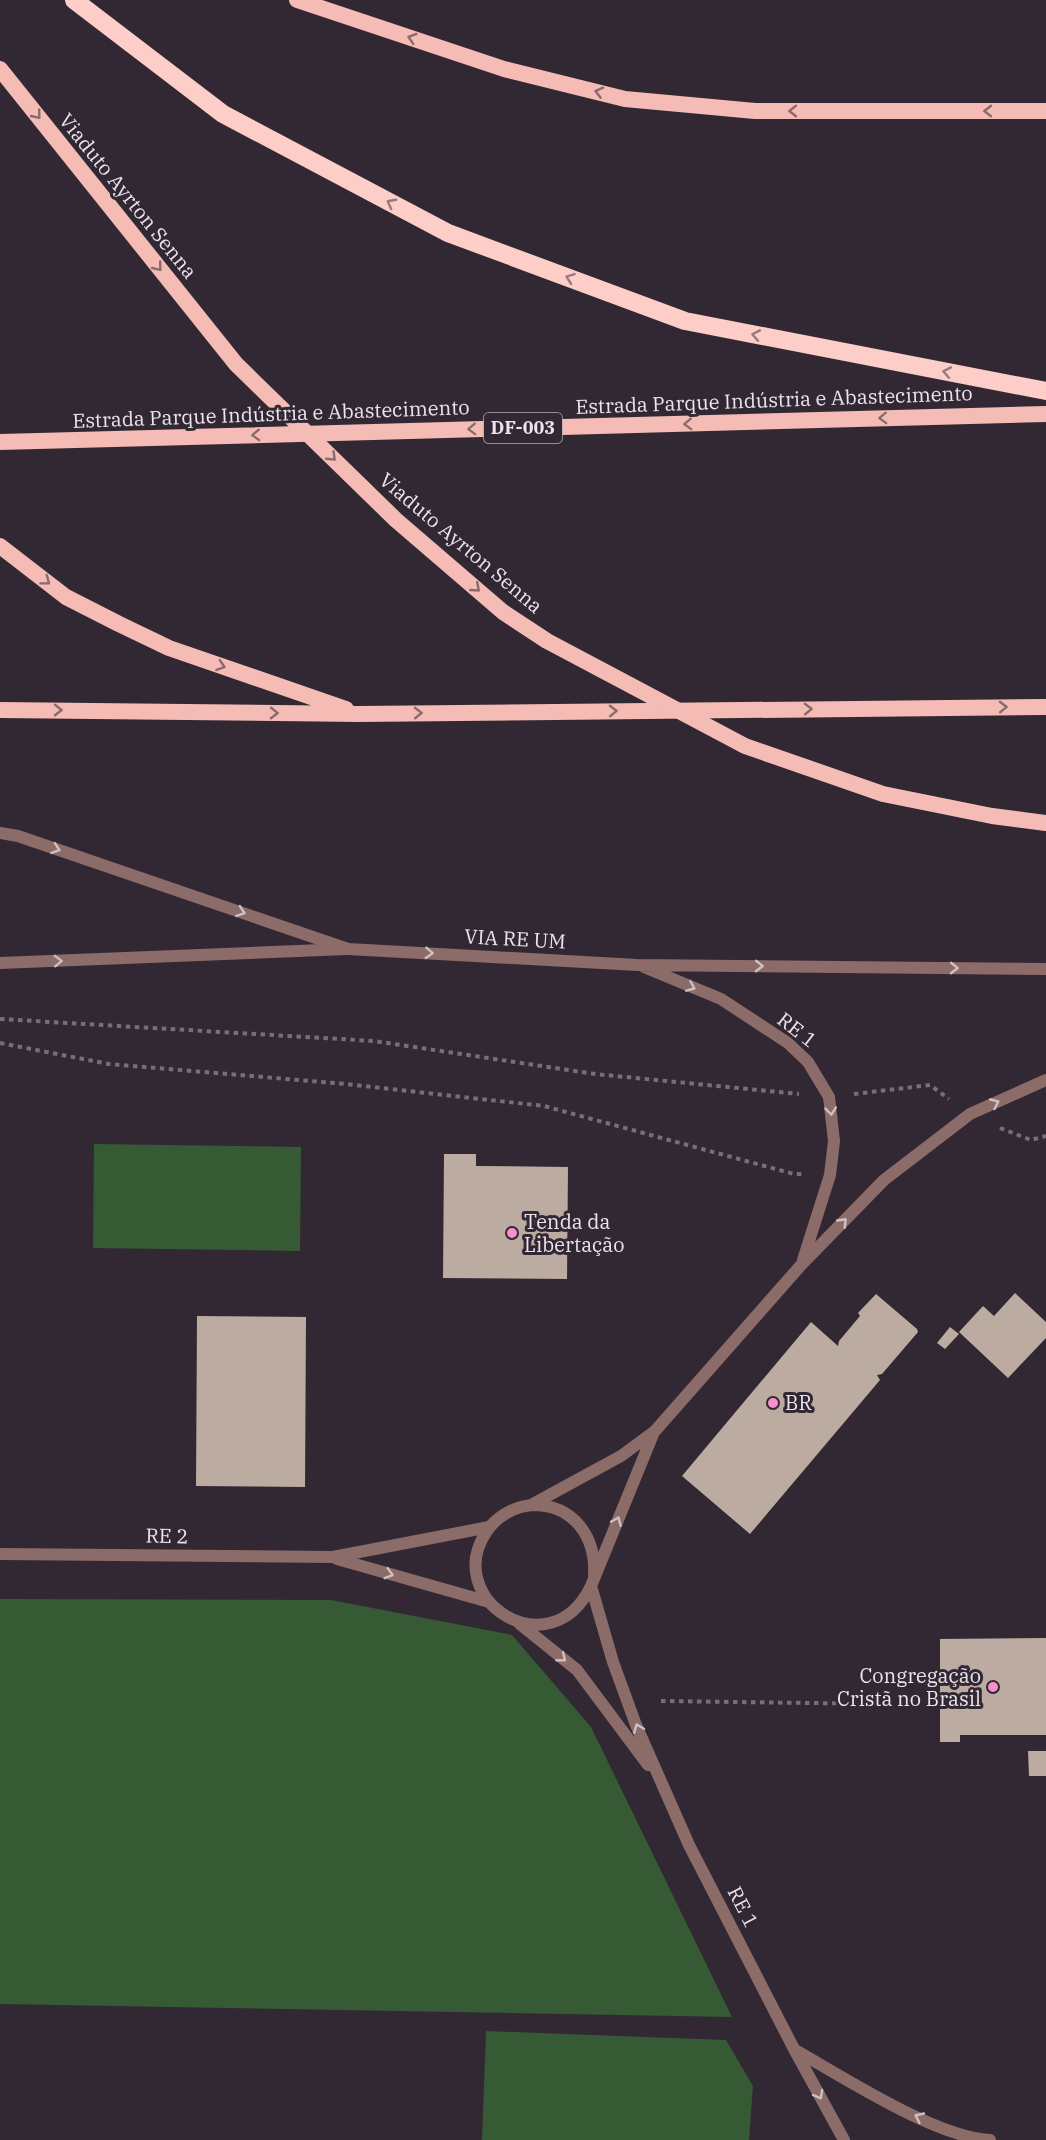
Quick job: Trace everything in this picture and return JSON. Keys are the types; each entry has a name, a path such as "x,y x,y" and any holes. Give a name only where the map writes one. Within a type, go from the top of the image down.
{"highway":[{"path":"74,0 223,114 448,233 685,321 1046,391"},
{"path":"297,0 504,69 625,99 755,111 1046,111"},
{"name":"Viaduto Ayrton Senna","path":"0,69 236,364 396,520 503,612 547,641 745,746 883,794 992,816 1046,823"},
{"name":"Estrada Parque Indústria e Abastecimento","path":"0,442 1046,414"},
{"path":"0,546 66,597 169,648 359,714"},
{"path":"0,710 359,714 1046,707"}],"street":[{"name":"VIA RE UM","path":"0,833 18,836 348,949 637,965 1046,969"},
{"path":"0,963 348,949"},
{"name":"RE 1","path":"637,965 721,999 788,1044 808,1062 829,1097 834,1141 830,1175 802,1264"},
{"name":"RE 1","path":"531,1505 621,1456 655,1431 802,1264 884,1180 970,1114 1046,1080"},
{"name":"RE 1","path":"655,1431 593,1580 613,1662 689,1845 794,2049 844,2140"},
{"path":"531,1505 555,1508 575,1520 583,1529 593,1551 593,1580 580,1605 561,1619 550,1623 516,1621 506,1617 489,1602 478,1581 476,1559 489,1527 512,1510 531,1505"},
{"name":"RE 2","path":"0,1554 333,1557 489,1527"},
{"name":"RE 2","path":"333,1557 489,1602"},
{"name":"RE 1","path":"516,1621 577,1670 661,1782"},
{"path":"794,2049 921,2119 971,2140 990,2140"}],"path":[{"path":"0,1019 374,1041 595,1074 829,1097 930,1084 970,1114 1031,1140 1046,1136"},
{"path":"0,1043 110,1064 346,1084 544,1106 794,1174 830,1175"},
{"path":"661,1701 885,1704"}],"green space":[{"path":"94,1144 301,1147 300,1251 93,1248"},
{"path":"0,1599 331,1600 512,1635 591,1727 732,2017 0,2004"},
{"path":"486,2031 726,2040 753,2086 749,2140 482,2140"}],"building":[{"name":"Tenda da Libertação","path":"444,1154 476,1154 476,1166 568,1167 567,1279 443,1278"},
{"path":"1015,1293 1046,1322 1046,1338 1008,1378 959,1332 983,1306 994,1316"},
{"path":"876,1294 918,1332 882,1374 877,1375 880,1380 750,1534 682,1476 811,1322 838,1346 839,1341 860,1316 858,1313"},
{"path":"197,1316 306,1317 305,1487 196,1486"},
{"path":"950,1327 959,1334 945,1349 937,1343"},
{"name":"Congregação Cristã no Brasil","path":"1046,1638 1046,1735 960,1735 960,1742 940,1742 940,1639"},
{"path":"1028,1751 1046,1751 1046,1776 1029,1776"}],"place":[{"name":"Tenda da Libertação","path":"512,1233"},
{"name":"BR","path":"773,1403"},
{"name":"Congregação Cristã no Brasil","path":"993,1687"}]}
